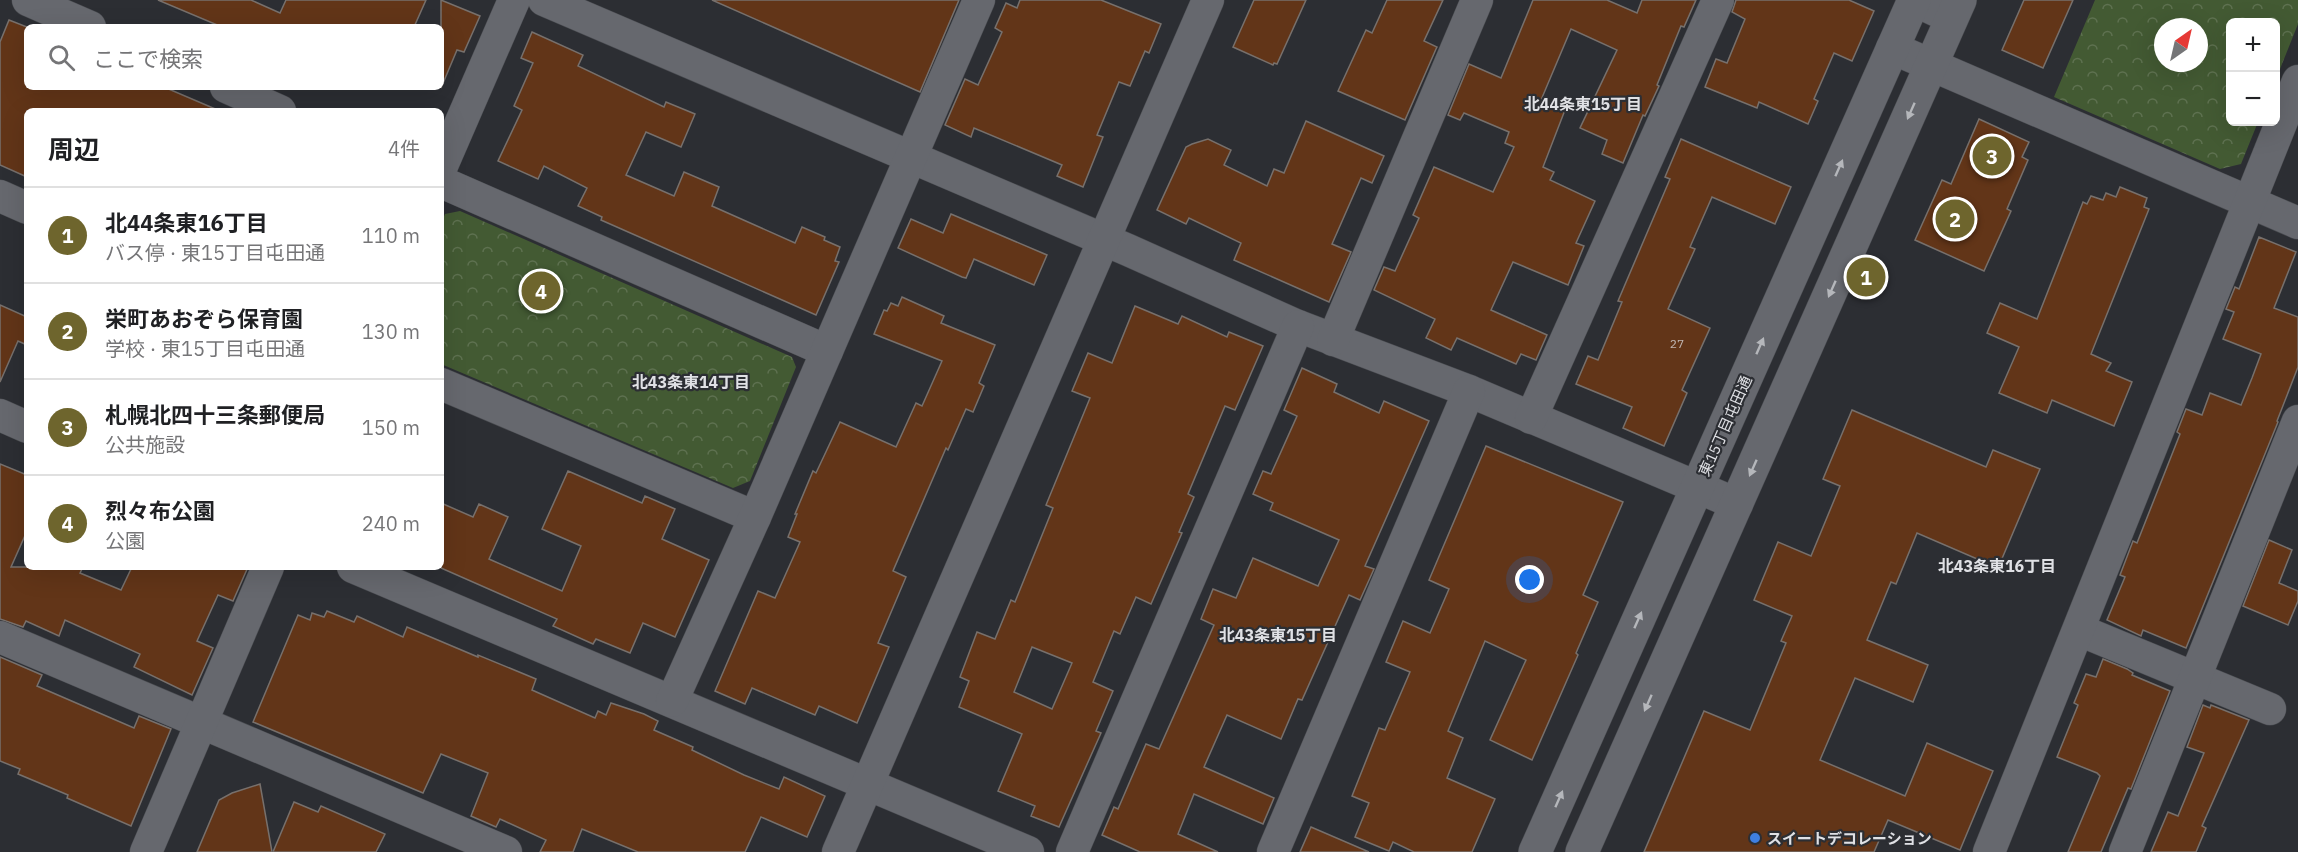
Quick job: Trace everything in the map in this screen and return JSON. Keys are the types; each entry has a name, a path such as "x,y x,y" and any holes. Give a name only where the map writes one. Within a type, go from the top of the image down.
{"street":[{"path":"28,0 83,24"},
{"path":"444,161 514,0"},
{"path":"543,0 1102,241 1128,250 1298,326 1469,391 1737,504"},
{"path":"672,701 755,517 979,0"},
{"path":"838,852 1208,0"},
{"path":"1333,340 1477,0"},
{"path":"1531,417 1718,0"},
{"path":"1582,852 1956,9 1914,0"},
{"name":"東15丁目屯田通","path":"1535,852 1914,0"},
{"path":"1892,48 2298,223"},
{"path":"1989,852 2298,81"},
{"path":"233,90 273,108"},
{"path":"444,183 827,351"},
{"path":"0,196 24,207"},
{"path":"1072,852 1298,326"},
{"path":"444,385 755,517"},
{"path":"1273,852 1469,391"},
{"path":"0,415 24,426"},
{"path":"2126,852 2298,422"},
{"path":"146,852 267,570"},
{"path":"360,570 1028,852"},
{"path":"2079,630 2270,709"},
{"path":"0,637 507,852"}],"green space":[{"path":"2095,0 2298,0 2298,24 2280,69 2280,18 2226,18 2226,126 2256,126 2241,164 2220,169 2054,97"},
{"path":"460,211 792,357 796,367 750,481 733,488 444,365 445,214"}],"building":[{"path":"158,0 251,0 280,13 286,0 426,0 415,24 215,24"},
{"path":"441,0 480,16 464,52 457,50 444,81 444,24 441,24"},
{"path":"712,0 959,0 920,92"},
{"path":"1020,0 1101,0 1161,24 1149,53 1145,51 1130,86 1119,82 1097,135 1103,137 1083,187 1057,176 1062,165 974,128 971,137 945,125 965,79 978,85 1002,32 995,28 1006,3 1017,8"},
{"path":"1254,0 1306,0 1277,64 1273,65 1233,47"},
{"path":"1387,0 1443,0 1424,41 1437,47 1405,120 1338,91 1366,30 1372,33"},
{"path":"1533,0 1607,0 1637,13 1642,0 1696,0 1684,27 1681,26 1657,85 1659,86 1645,116 1643,115 1623,163 1602,154 1607,140 1580,128 1617,50 1571,29 1541,100 1565,110 1543,167 1554,172 1550,180 1595,201 1576,243 1584,246 1568,285 1513,262 1491,310 1547,335 1536,360 1521,354 1516,364 1457,338 1451,350 1426,338 1435,319 1374,290 1384,267 1395,271 1419,218 1413,215 1434,167 1493,192 1514,147 1505,143 1509,132 1464,113 1460,120 1448,115 1469,64 1501,78"},
{"path":"1736,0 1849,0 1874,11 1852,61 1834,53 1814,99 1818,101 1808,124 1759,102 1757,108 1705,87 1716,59 1727,63 1745,19 1732,12"},
{"path":"2024,0 2073,0 2043,68 2002,50"},
{"path":"9,20 24,26 24,90 171,90 213,108 24,108 24,176 0,165 0,42"},
{"path":"532,32 583,55 578,66 664,107 666,102 695,114 681,147 646,132 626,175 674,196 684,172 719,187 712,206 795,243 802,227 825,237 824,240 840,247 835,261 839,262 816,315 601,220 602,217 578,206 587,188 544,166 538,179 498,161 522,110 514,106 533,63 521,58"},
{"path":"1979,119 2029,142 2022,157 2028,160 2007,209 2011,211 1984,271 1915,240 1942,180 1951,184"},
{"path":"1306,121 1384,156 1372,183 1361,178 1332,244 1351,252 1329,302 1234,260 1241,243 1189,218 1186,224 1157,210 1186,147 1208,139 1231,150 1224,165 1267,186 1274,169 1284,173"},
{"path":"1681,139 1791,187 1775,224 1712,197 1690,247 1695,249 1668,309 1710,328 1682,390 1687,393 1664,446 1623,428 1632,407 1576,384 1588,356 1598,360 1622,302 1618,301 1670,179 1665,177"},
{"path":"2120,187 2147,198 2144,207 2149,209 2091,354 2111,363 2106,371 2132,382 2114,426 2052,400 2047,413 1999,393 2019,347 1987,333 2000,303 2037,319 2083,202 2087,204 2091,196 2103,200 2106,193 2116,197"},
{"path":"951,214 1047,255 1034,285 974,259 966,278 962,277 898,248 911,219 943,233"},
{"path":"2259,237 2296,252 2274,308 2298,317 2298,367 2186,648 2143,630 2141,636 2107,620 2125,577 2120,575 2133,541 2137,543 2180,434 2177,432 2186,409 2202,415 2210,393 2241,405 2252,378 2261,354 2223,339 2234,312 2226,309 2235,287 2239,289"},
{"path":"902,297 944,316 941,323 995,345 979,383 984,386 973,412 966,409 948,450 946,448 893,571 906,577 878,643 889,647 857,723 819,706 815,715 752,688 745,704 715,691 758,591 775,598 800,542 788,537 797,514 795,514 813,471 816,473 840,422 896,447 916,403 922,406 942,361 874,334 884,310 887,311 891,303 898,306"},
{"path":"0,305 24,316 24,344 18,341 0,382"},
{"path":"1135,306 1178,324 1182,316 1227,337 1229,332 1263,346 1235,410 1225,406 1188,494 1194,497 1179,532 1182,533 1151,604 1136,597 1120,634 1114,631 1093,682 1113,691 1096,731 1101,733 1059,827 1031,816 1035,806 998,791 1022,734 959,707 969,681 960,677 977,632 995,639 1011,600 1015,602 1053,508 1046,505 1090,398 1072,391 1088,353 1112,363","holes":["1032,647 1072,663 1052,709 1014,692"]},
{"path":"1302,368 1337,384 1334,392 1379,413 1384,401 1429,421 1365,566 1374,569 1360,600 1349,595 1302,700 1298,699 1281,739 1227,715 1204,767 1274,798 1263,824 1194,794 1178,834 1218,852 1140,852 1102,835 1114,807 1118,809 1146,744 1159,749 1214,625 1201,619 1213,589 1236,598 1253,558 1318,586 1339,540 1270,510 1273,503 1253,494 1263,471 1271,474 1297,416 1284,410"},
{"path":"1852,410 1986,467 1993,450 2040,469 1998,568 1917,533 1896,584 1891,582 1867,640 1928,665 1913,702 1855,678 1820,760 1905,796 1927,743 1993,771 1960,850 1888,820 1874,852 1644,852 1704,711 1750,730 1786,643 1781,641 1792,616 1754,600 1778,542 1811,556 1840,486 1823,479"},
{"path":"1486,446 1623,502 1583,595 1598,602 1576,653 1578,655 1532,760 1490,740 1526,660 1485,641 1448,731 1463,738 1447,778 1495,799 1472,852 1414,852 1393,842 1389,851 1355,837 1369,803 1352,796 1379,728 1385,730 1410,672 1386,662 1403,621 1430,633 1449,589 1429,580"},
{"path":"0,464 24,474 24,538 11,567 24,567 24,570 82,570 80,573 121,590 131,570 247,570 233,601 218,595 197,641 213,648 192,695 134,667 140,654 65,620 59,636 26,621 23,627 0,619"},
{"path":"568,471 642,503 645,496 675,509 662,539 709,560 675,637 643,623 630,653 596,639 593,644 553,626 557,619 444,569 444,504 473,517 479,504 508,517 489,559 562,591 581,546 542,529"},
{"path":"2269,540 2292,550 2279,583 2298,591 2298,601 2288,625 2243,606"},
{"path":"327,611 354,622 357,616 403,637 407,627 478,657 478,655 536,679 532,690 595,718 598,711 606,715 611,703 644,714 658,721 654,730 693,747 692,750 744,775 779,789 784,777 825,796 807,837 761,817 745,852 638,852 582,829 573,852 540,852 546,840 500,819 496,827 471,816 488,773 441,754 423,793 253,722 298,615 310,620 312,613 324,617"},
{"path":"0,657 42,675 37,686 134,728 139,716 171,729 131,826 67,798 68,795 18,774 20,769 0,761"},
{"path":"2103,659 2127,669 2133,673 2132,675 2170,691 2131,789 2128,788 2101,852 2068,852 2100,776 2057,757 2078,705 2074,703 2086,674 2096,677"},
{"path":"2203,705 2210,708 2211,705 2249,720 2202,826 2206,828 2196,852 2151,852 2168,812 2178,816 2204,753 2187,747"},
{"path":"260,784 272,852 197,852 219,800"},
{"path":"294,802 318,812 321,806 385,834 376,852 273,852"},
{"path":"1311,827 1369,852 1300,852"}],"place":[{"name":"札幌北四十三条郵便局","path":"1992,156"},
{"name":"栄町あおぞら保育園","path":"1955,219"},
{"name":"北44条東16丁目","path":"1866,277"},
{"name":"烈々布公園","path":"541,291"},
{"name":"スイートデコレーション","path":"1755,838"}],"district":[{"name":"北44条東15丁目","path":"1583,104"},
{"name":"北43条東14丁目","path":"691,382"},
{"name":"北43条東16丁目","path":"1997,566"},
{"name":"北43条東15丁目","path":"1278,635"}]}
